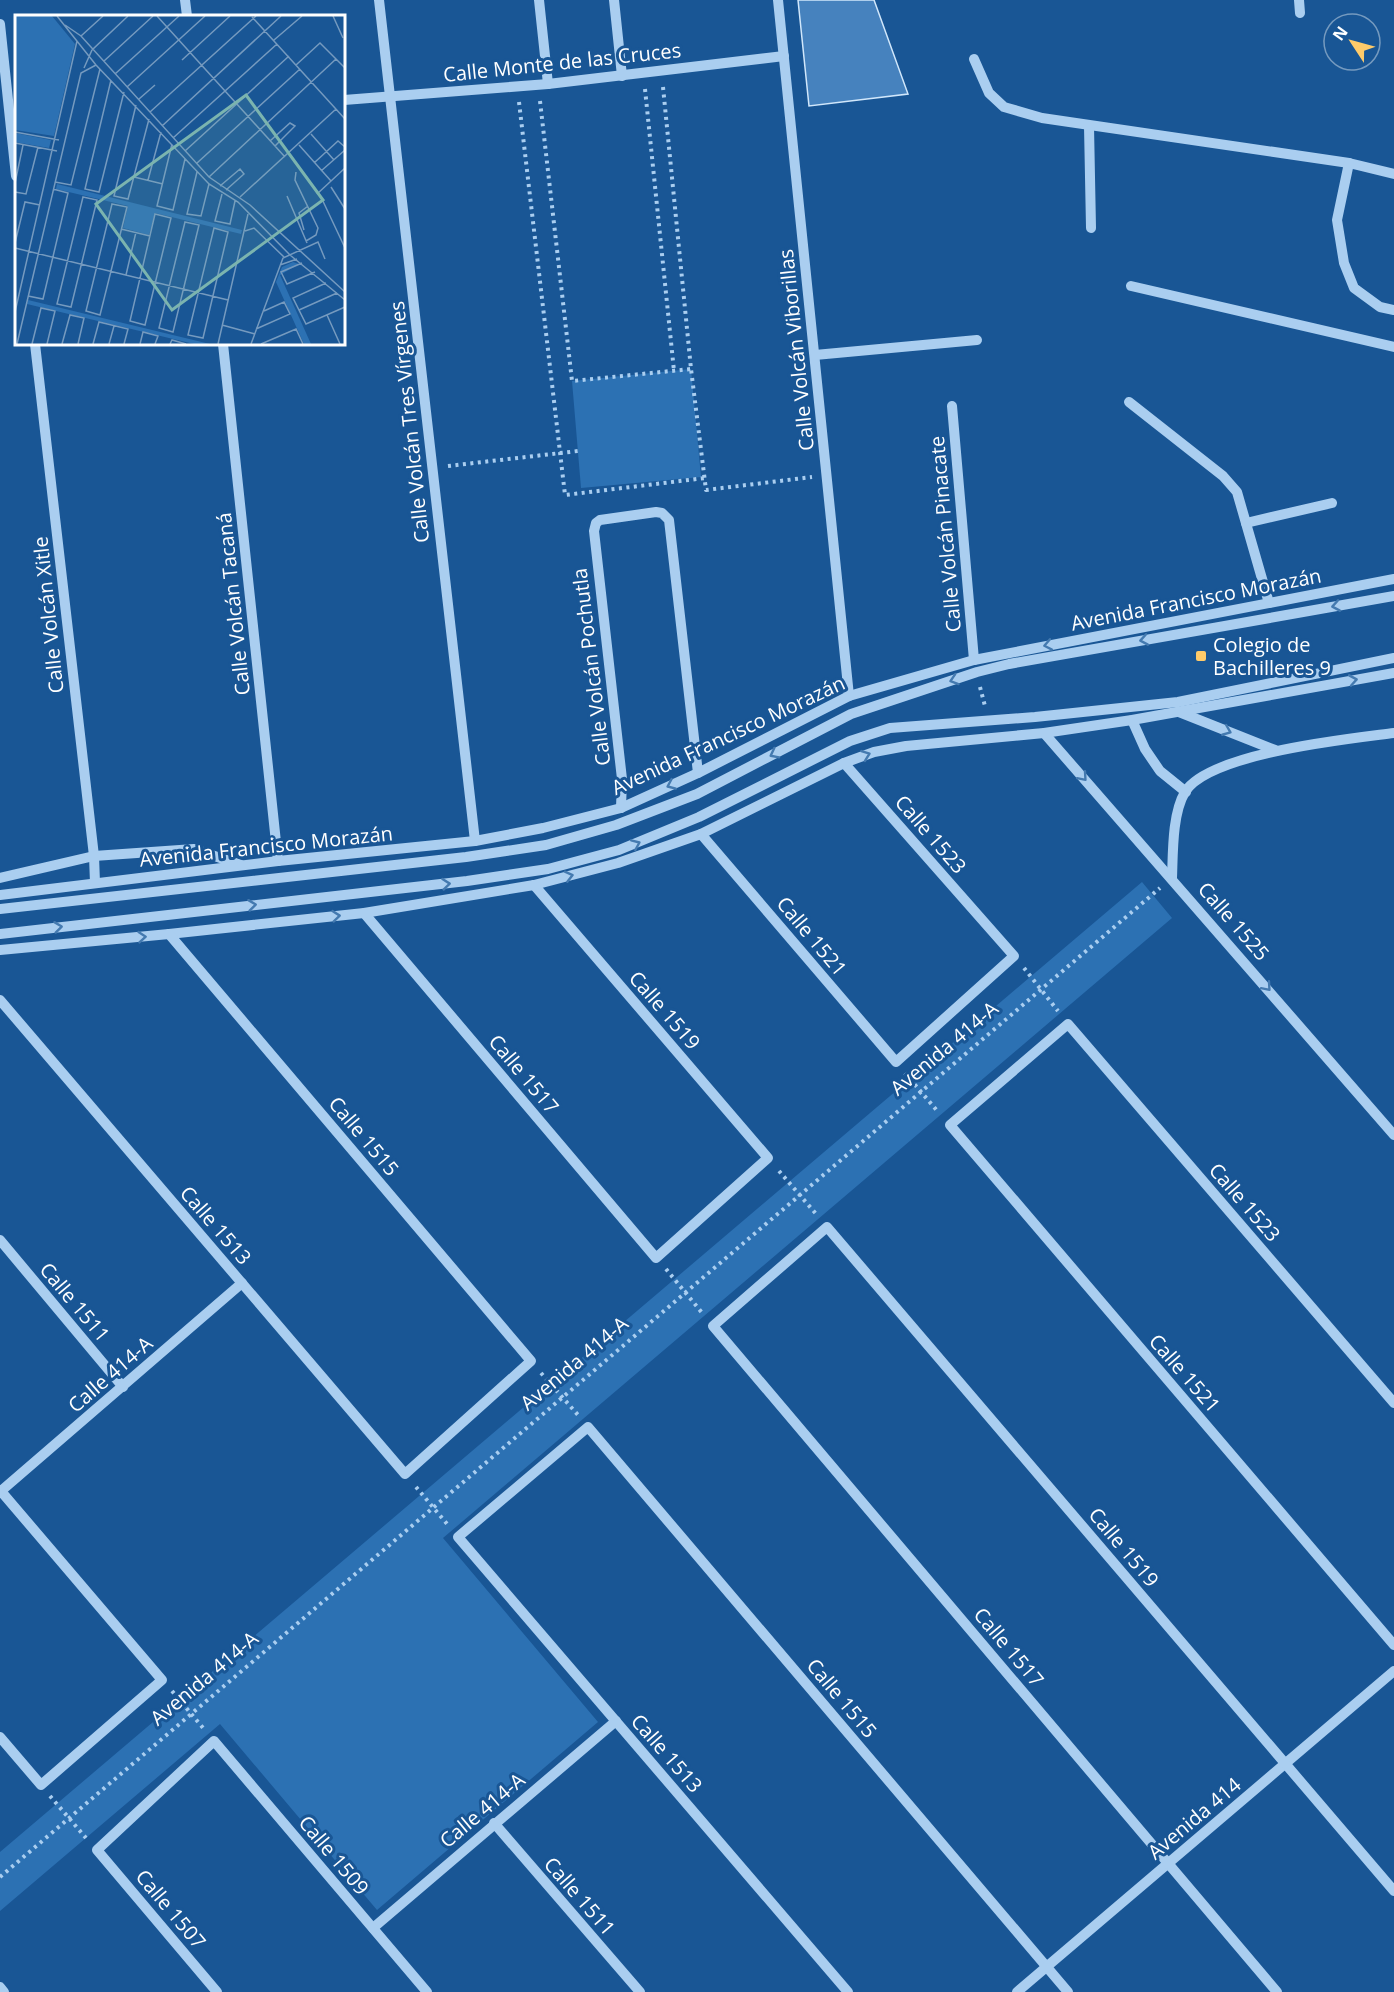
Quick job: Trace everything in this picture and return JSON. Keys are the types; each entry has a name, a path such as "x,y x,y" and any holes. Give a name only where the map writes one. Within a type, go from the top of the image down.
{"street":[{"path":"185,0 187,15"},
{"name":"Calle Volcán Tres Vírgenes","path":"380,0 475,841"},
{"path":"539,0 544,84"},
{"path":"614,0 622,76"},
{"name":"Calle Volcán Viborillas","path":"778,0 849,696"},
{"path":"1299,0 1300,13"},
{"path":"0,24 15,156"},
{"name":"Calle Monte de las Cruces","path":"345,100 644,74 784,56"},
{"path":"974,59 989,93 1004,107 1042,118 1349,163 1394,174"},
{"path":"1089,126 1091,228"},
{"path":"0,137 14,135"},
{"path":"1349,163 1337,220 1344,263 1354,288 1380,307 1394,310"},
{"path":"1131,286 1394,347"},
{"path":"815,355 977,340"},
{"name":"Calle Volcán Xitle","path":"36,345 94,856 95,883"},
{"name":"Calle Volcán Tacaná","path":"223,345 278,861"},
{"path":"1130,402 1222,476 1237,492 1269,603"},
{"name":"Calle Volcán Pinacate","path":"952,406 974,660"},
{"path":"1246,523 1332,503"},
{"name":"Calle Volcán Pochutla","path":"621,808 622,779 594,531 596,523 604,518 656,513 665,516 670,525 698,773"},
{"name":"Avenida Francisco Morazán","path":"0,895 278,861 475,841 543,828 621,808 698,773 849,696 974,660 1394,579"},
{"path":"0,909 430,861 546,845 616,825 697,794 852,714 976,672 1009,664 1394,596"},
{"path":"0,934 467,882 548,869 620,850 699,817 850,741 890,729 1178,702 1394,658"},
{"path":"0,950 364,912 534,885 618,863 701,834 844,763 874,752 906,746 1044,733 1132,720 1394,673"},
{"path":"1179,712 1275,750"},
{"path":"1132,720 1145,749 1160,771 1186,792"},
{"name":"Calle 1525","path":"1044,733 1394,1135"},
{"path":"1172,878 1174,827 1186,792 1205,773 1275,750 1394,733"},
{"name":"Calle 1523","path":"844,763 1014,956"},
{"name":"Calle 1521","path":"701,834 896,1062"},
{"path":"0,878 94,856 194,849 244,866"},
{"name":"Calle 1519","path":"534,885 768,1158"},
{"name":"Calle 1517","path":"364,912 656,1258"},
{"name":"Calle 1515","path":"169,934 531,1361"},
{"name":"Avenida 414-A","path":"896,1062 1014,956"},
{"name":"Calle 1513","path":"0,1000 405,1474"},
{"path":"950,1125 1068,1024"},
{"name":"Calle 1523","path":"1068,1024 1394,1403"},
{"name":"Calle 1521","path":"950,1125 1394,1645"},
{"path":"656,1258 768,1158"},
{"path":"714,1326 827,1227"},
{"name":"Calle 1519","path":"827,1227 1394,1891"},
{"name":"Calle 1511","path":"0,1240 123,1387"},
{"name":"Calle 414-A","path":"1,1490 242,1283"},
{"name":"Calle 1517","path":"714,1326 1277,1992"},
{"name":"Avenida 414-A","path":"405,1474 531,1361"},
{"path":"458,1537 588,1427"},
{"name":"Calle 1515","path":"588,1427 1068,1992"},
{"path":"1,1490 162,1680"},
{"name":"Calle 1513","path":"458,1537 848,1992"},
{"name":"Avenida 414","path":"1017,1992 1394,1671"},
{"name":"Avenida 414-A","path":"41,1785 162,1680"},
{"name":"Calle 414-A","path":"373,1928 616,1721"},
{"path":"0,1737 41,1785"},
{"path":"97,1850 214,1741"},
{"name":"Calle 1509","path":"214,1741 427,1992"},
{"name":"Calle 1511","path":"494,1824 640,1992"},
{"name":"Calle 1507","path":"97,1850 217,1992"},
{"path":"0,1987 4,1992"}],"path":[{"path":"662,71 691,369 706,490 827,475"},
{"path":"644,74 674,371"},
{"path":"544,84 572,381 691,369"},
{"path":"517,86 565,495 705,478"},
{"path":"432,468 578,451"},
{"path":"976,672 988,721"},
{"name":"Avenida 414-A","path":"0,1877 1172,878"},
{"path":"1014,956 1068,1024"},
{"path":"896,1062 950,1125"},
{"path":"768,1158 827,1227"},
{"path":"656,1258 714,1326"},
{"path":"531,1361 588,1427"},
{"path":"405,1474 458,1537"},
{"path":"162,1680 214,1741"},
{"path":"41,1785 97,1850"}],"shaded area":[{"path":"691,369 701,477 581,488 572,381"},
{"path":"1142,882 1172,918 443,1538 598,1722 377,1910 220,1724 0,1911 0,1852"}],"building":[{"path":"798,0 874,0 908,94 809,106"}],"place":[{"name":"Colegio de Bachilleres 9","path":"1201,656"}]}
